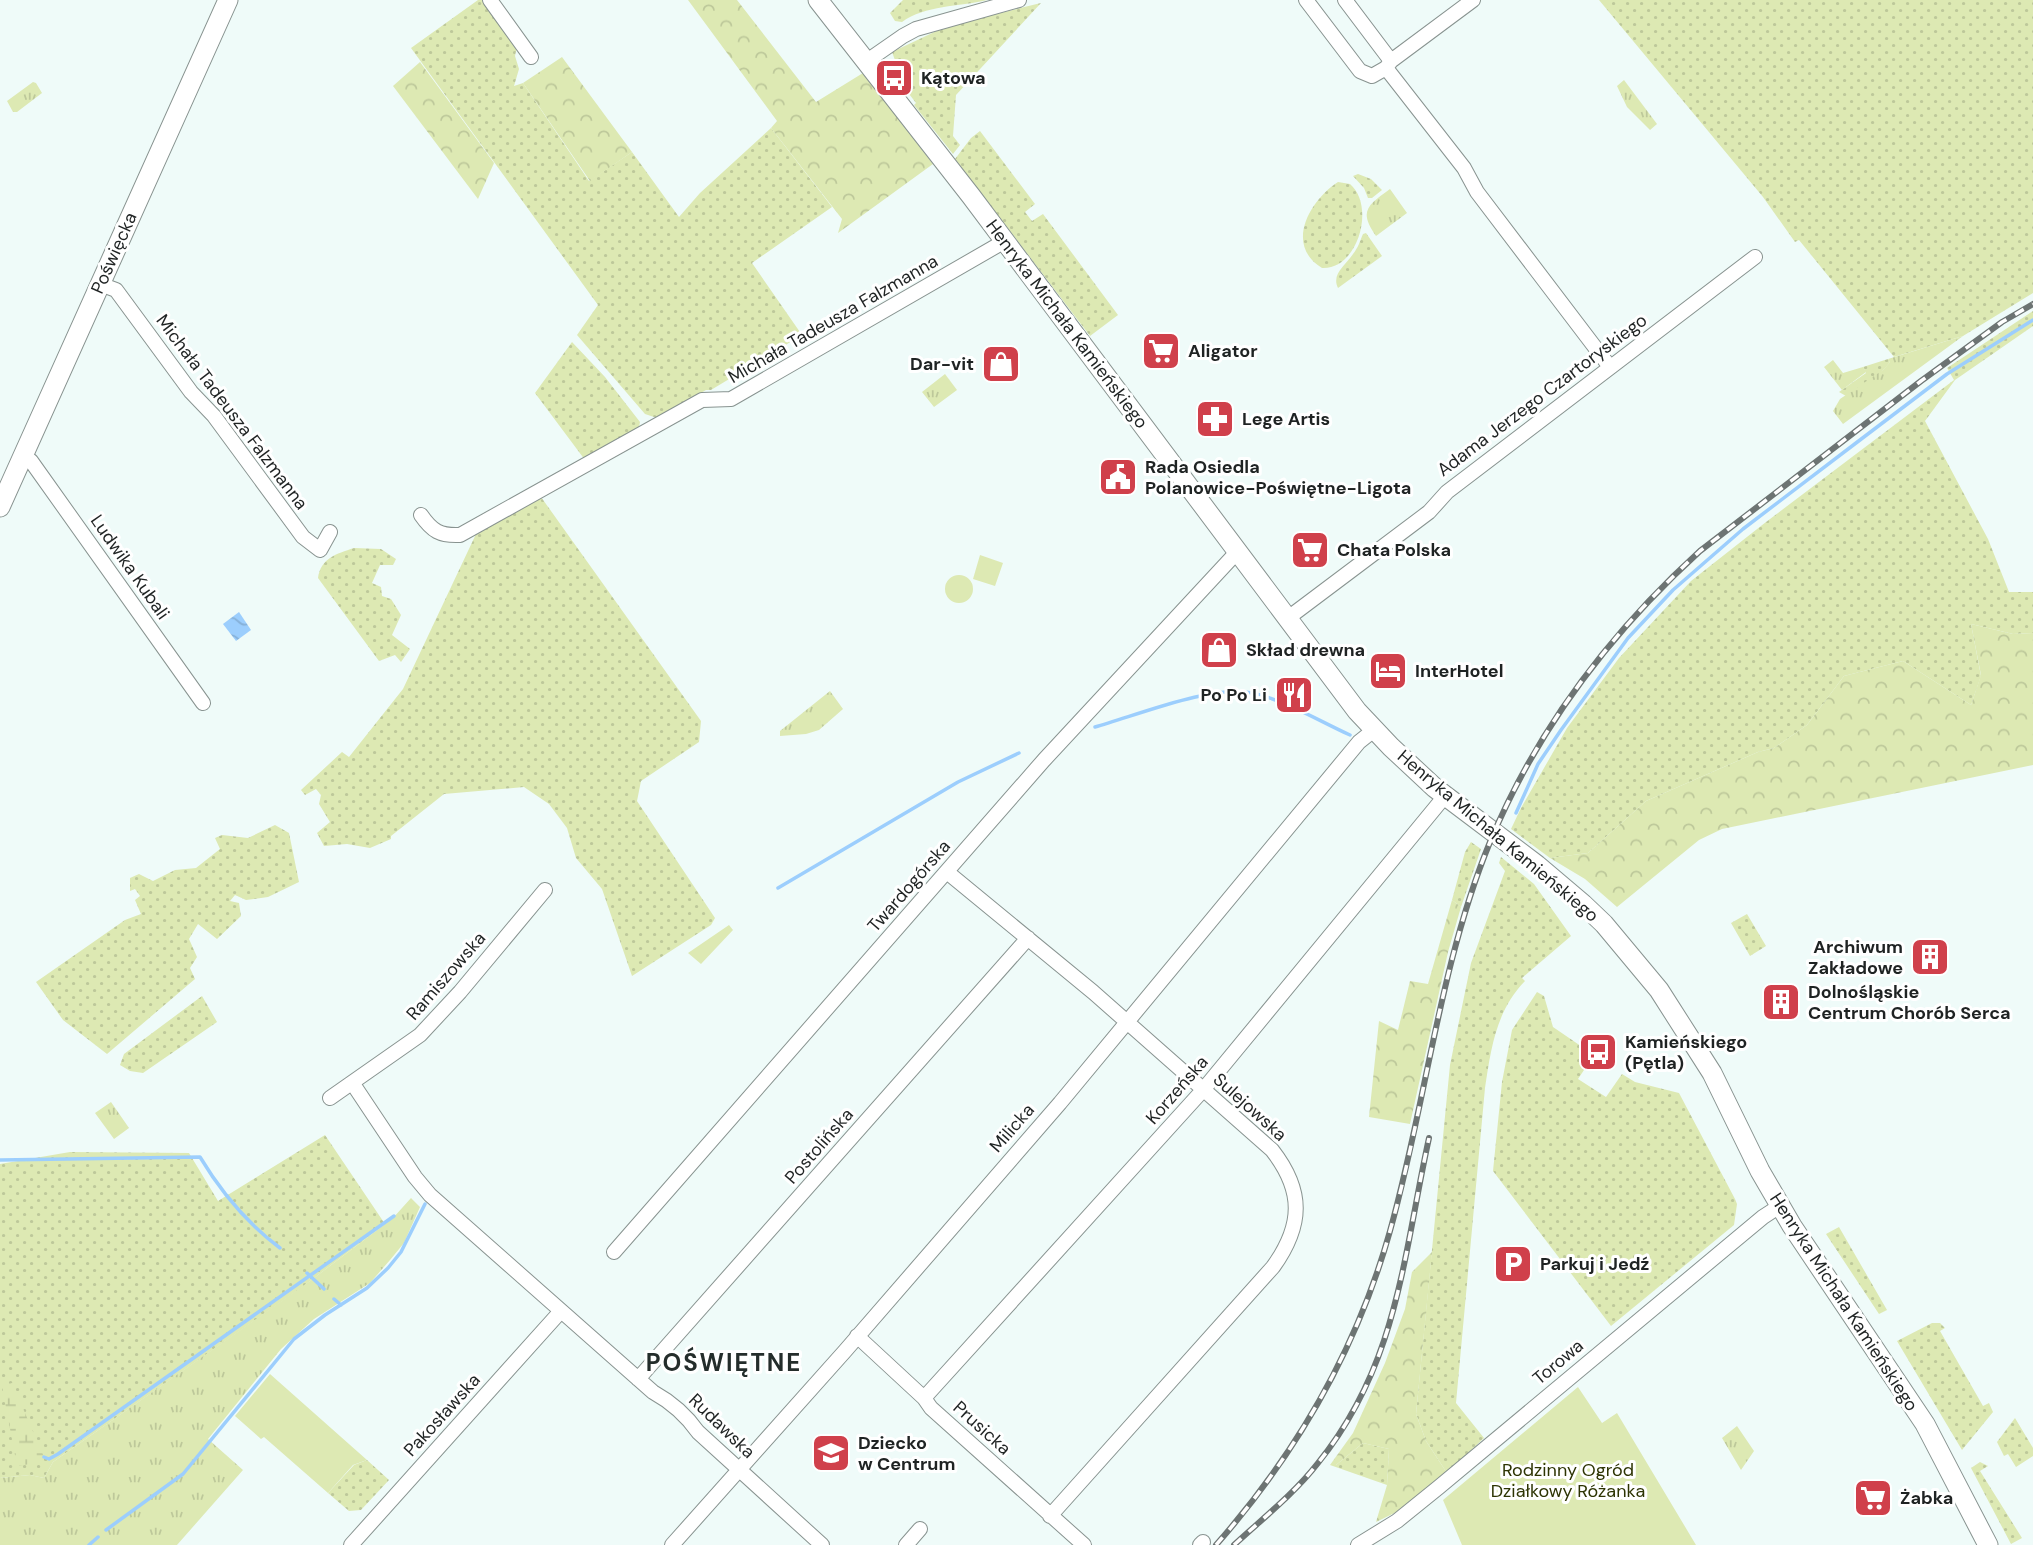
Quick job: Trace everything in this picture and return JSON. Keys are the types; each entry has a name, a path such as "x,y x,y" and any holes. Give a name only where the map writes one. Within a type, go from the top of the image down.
{"street":[{"name":"Poświęcka","path":"0,507 228,0"},
{"path":"490,0 531,57"},
{"name":"Henryka Michała Kamieńskiego","path":"818,0 1005,241 1374,730 1445,796 1572,894 1604,924 1639,964 1682,1022 1712,1073 1780,1206 1925,1424 1988,1545"},
{"path":"867,61 916,29 1019,0"},
{"path":"1306,0 1360,71 1372,76 1381,73 1470,1"},
{"path":"1345,0 1464,168 1477,192 1610,367"},
{"name":"Michała Tadeusza Falzmanna","path":"421,515 431,529 438,533 444,536 460,535 702,400 731,399 1005,241"},
{"name":"Adama Jerzego Czartoryskiego","path":"1288,618 1429,512 1447,492 1755,257"},
{"name":"Michała Tadeusza Falzmanna","path":"100,284 116,290 303,537 320,550 330,532"},
{"name":"Ludwika Kubali","path":"23,455 31,461 203,703"},
{"name":"Twardogórska","path":"614,1252 1044,760 1238,551"},
{"name":"Milicka","path":"672,1545 857,1336 1127,1021 1359,742 1374,730"},
{"name":"Korzeńska","path":"924,1398 1203,1090 1445,796"},
{"name":"Sulejowska","path":"947,872 1127,1021 1272,1150 1294,1189 1296,1219 1292,1234 1273,1267 1050,1516"},
{"name":"Ramiszowska","path":"330,1098 420,1035 460,992 545,890"},
{"name":"Postolińska","path":"638,1379 1028,938"},
{"name":"Rudawska","path":"353,1084 430,1195 638,1379 690,1421 698,1432 822,1545"},
{"name":"Torowa","path":"1358,1545 1397,1521 1439,1488 1763,1217 1780,1206"},
{"name":"Pakosławska","path":"351,1545 562,1311"},
{"name":"Prusicka","path":"857,1336 924,1398 931,1408 1084,1545"},
{"path":"906,1545 920,1529"}],"green space":[{"path":"478,0 482,0 517,47 515,56 519,69 514,86 523,83 589,181 632,152 679,217 700,193 771,128 832,207 752,263 802,335 711,390 706,390 657,418 645,414 577,335 598,305 411,48"},
{"path":"688,0 737,0 816,102 863,73 933,164 838,233 842,219 771,128 777,121"},
{"path":"903,0 987,0 932,9 902,22 895,21 890,13"},
{"path":"1599,0 2033,0 2033,293 1963,336 1894,357 1799,240 1795,242 1763,197"},
{"path":"1041,3 956,95 953,136 960,145 953,154 914,105 916,103 906,90 892,52 947,26"},
{"path":"562,57 632,152 590,181 523,83"},
{"path":"420,62 494,163 478,199 393,86"},
{"path":"1624,80 1657,124 1650,130 1627,107 1617,86"},
{"path":"33,82 42,93 17,112 13,112 7,101"},
{"path":"980,131 1035,204 1025,212 1032,221 1043,214 1118,315 1090,336 955,159"},
{"path":"1358,174 1371,179 1382,190 1368,198 1364,188 1353,176"},
{"path":"1338,182 1350,184 1358,194 1362,221 1354,248 1345,259 1335,266 1322,268 1311,258 1305,247 1305,223 1318,200"},
{"path":"1390,189 1407,213 1376,236 1368,220 1368,209"},
{"path":"1366,233 1382,256 1338,288 1338,274"},
{"path":"2033,311 2033,326 1955,380 1925,421 1988,539 2009,592 2033,592 2033,633 2013,634 1971,624 1981,676 1971,705 1903,661 1844,676 1807,725 1774,748 1758,752 1646,801 1588,853 1550,858 1511,829 1567,728 1619,658 1691,581 1954,380 1947,368"},
{"path":"1963,336 1843,424 1833,411 1840,399 1883,370 1890,362 1888,359"},
{"path":"572,342 605,377 640,422 638,432 585,460 535,393"},
{"path":"1888,359 1890,362 1886,367 1870,381 1846,396 1839,392 1866,373 1863,367"},
{"path":"1833,360 1843,373 1863,367 1866,372 1842,390 1824,367"},
{"path":"945,374 957,390 934,407 922,392"},
{"path":"541,497 701,721 699,742 641,781 637,801 715,918 711,925 632,976 602,889 576,858 567,828 549,804 524,787 444,794 391,836 391,839 370,848 347,844 324,846 317,833 330,822 319,804 321,795 316,789 305,795 301,790 342,752 349,757 403,689 476,534"},
{"path":"354,548 381,549 396,559 393,565 380,565 372,583 381,587 382,596 391,599 401,615 392,635 410,649 401,662 395,655 379,661 318,578 326,561"},
{"path":"980,555 1003,563 995,586 973,579"},
{"path":"959,575 969,579 973,589 969,599 959,603 949,599 945,589 949,579"},
{"path":"1971,624 2013,634 2033,633 2033,765 1722,829 1699,840 1617,907 1585,879 1550,858 1588,853 1646,801 1758,752 1774,748 1807,725 1844,676 1903,661 1971,705 1981,675"},
{"path":"830,691 843,709 819,730 780,736 780,731"},
{"path":"275,825 289,833 299,882 268,897 246,900 235,895 230,901 239,903 241,916 217,939 198,924 189,939 197,957 190,968 195,979 107,1054 63,1020 36,982 125,920 141,914 135,900 140,896 135,889 130,891 130,878 139,874 153,881 175,870 196,868 220,849 215,838 222,835 248,838"},
{"path":"1471,842 1481,849 1461,907 1452,900 1465,852"},
{"path":"1501,857 1534,884 1571,936 1522,978 1525,981 1507,1005 1496,1031 1485,1088 1456,1403 1484,1438 1447,1473 1426,1441 1416,1414 1450,1065 1471,963 1505,871 1499,863"},
{"path":"1452,900 1461,907 1448,952 1410,1124 1369,1117 1379,1021 1398,1030 1410,981 1428,984"},
{"path":"1747,914 1766,946 1750,956 1731,923"},
{"path":"729,925 733,930 701,964 688,953"},
{"path":"1537,992 1544,996 1553,1027 1594,1055 1578,1079 1606,1097 1622,1074 1635,1082 1679,1093 1737,1204 1734,1225 1611,1326 1493,1171 1502,1082 1512,1030"},
{"path":"202,996 217,1022 143,1073 130,1071 120,1065 124,1054"},
{"path":"111,1102 129,1128 114,1139 95,1113"},
{"path":"325,1135 385,1224 301,1288 53,1462 44,1478 30,1475 0,1478 0,1164 70,1152 189,1153 218,1201"},
{"path":"411,1198 420,1207 404,1243 390,1260 370,1283 314,1319 281,1349 208,1439 243,1470 177,1545 0,1545 0,1478 30,1475 44,1478 53,1462 310,1281 393,1218"},
{"path":"1839,1227 1887,1310 1879,1314 1826,1234"},
{"path":"1432,1252 1416,1414 1426,1441 1447,1473 1411,1505 1376,1522 1387,1485 1389,1449 1363,1443 1336,1465 1330,1465 1353,1433 1385,1363 1405,1309 1412,1272"},
{"path":"1932,1323 1940,1323 1945,1328 1940,1331 1983,1406 1989,1403 1993,1412 1962,1450 1897,1341"},
{"path":"270,1374 367,1460 353,1465 328,1493 264,1437 261,1439 235,1416"},
{"path":"12,1383 44,1457 30,1464 17,1466 2,1386"},
{"name":"Rodzinny Ogród Działkowy Różanka","path":"1578,1387 1602,1423 1617,1413 1696,1545 1462,1545 1443,1500"},
{"path":"2015,1418 2033,1448 2033,1456 2016,1467 2008,1454 2004,1456 1997,1442"},
{"path":"1737,1426 1754,1451 1741,1470 1722,1438"},
{"path":"1363,1443 1389,1449 1387,1485 1330,1465 1336,1465"},
{"path":"367,1460 389,1480 361,1510 349,1511 328,1493 354,1465"},
{"path":"1980,1462 1988,1466 1980,1471 2022,1538 2011,1544 1971,1468"}],"water":[{"path":"239,612 251,630 236,641 223,624"}],"waterway":[{"path":"1516,813 1538,764 1561,730 1628,638 1673,590 1743,529 1947,374 2033,320"},
{"path":"1095,727 1196,697 1236,691 1277,701 1350,735"},
{"path":"778,888 958,782 1019,753"},
{"path":"0,1160 200,1157 236,1207 280,1248"},
{"path":"106,1530 183,1474 294,1339 367,1288 388,1268 401,1252 425,1204"},
{"path":"44,1457 49,1459 58,1454 394,1216"},
{"path":"307,1273 324,1289"},
{"path":"334,1299 341,1305"},
{"path":"89,1545 98,1537"}],"railway":[{"path":"1216,1545 1298,1437 1342,1358 1360,1317 1376,1275 1403,1183 1445,986 1473,889 1509,800 1553,722 1606,649 1667,582 1700,551 1921,381 2002,322 2033,304"},
{"path":"1234,1545 1309,1474 1345,1425 1365,1387 1394,1308 1429,1138"}],"place":[{"name":"Kątowa","path":"894,78"},
{"name":"Aligator","path":"1161,351"},
{"name":"Dar-vit","path":"1001,364"},
{"name":"Lege Artis","path":"1215,419"},
{"name":"Rada Osiedla Polanowice-Poświętne-Ligota","path":"1118,477"},
{"name":"Chata Polska","path":"1310,550"},
{"name":"Skład drewna","path":"1219,650"},
{"name":"InterHotel","path":"1388,671"},
{"name":"Po Po Li","path":"1294,695"},
{"name":"Archiwum Zakładowe","path":"1930,957"},
{"name":"Dolnośląskie Centrum Chorób Serca","path":"1781,1002"},
{"name":"Kamieńskiego (Pętla)","path":"1598,1052"},
{"name":"Parkuj i Jedź","path":"1513,1264"},
{"name":"Dziecko w Centrum","path":"831,1453"},
{"name":"Żabka","path":"1873,1498"}],"district":[{"name":"POŚWIĘTNE","path":"724,1363"}]}
